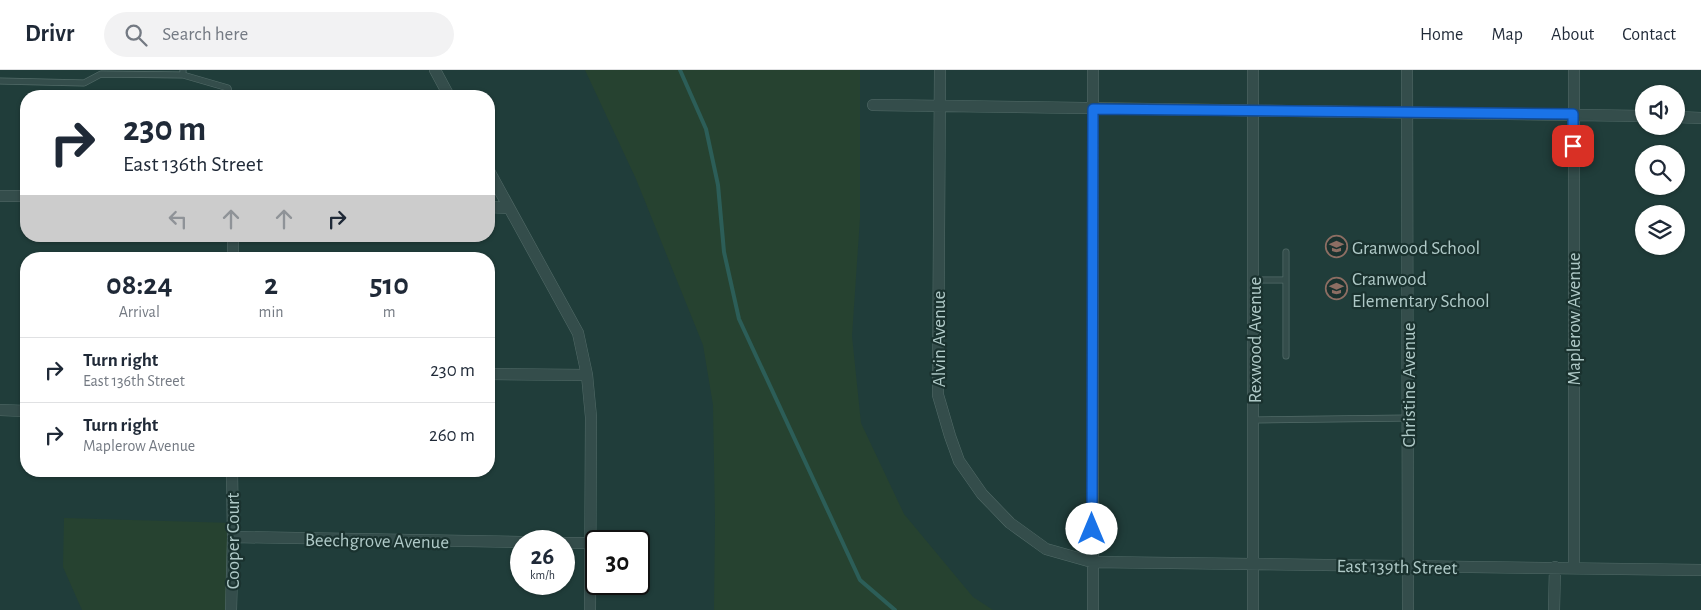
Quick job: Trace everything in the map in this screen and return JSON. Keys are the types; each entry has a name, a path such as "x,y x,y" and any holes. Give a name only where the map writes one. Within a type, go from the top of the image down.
{"street":[{"path":"435,70 446,90"},
{"name":"Alvin Avenue","path":"940,70 938,395 950,436 960,461 982,494 1010,523 1046,549 1092,562"},
{"path":"1093,70 1093,610"},
{"name":"Rexwood Avenue","path":"1253,70 1253,610"},
{"name":"Christine Avenue","path":"1407,70 1408,610"},
{"name":"Maplerow Avenue","path":"1574,70 1574,568"},
{"path":"873,105 1093,109 1407,111 1635,116"},
{"path":"1685,117 1701,118"},
{"path":"495,183 578,333 587,375 591,418 591,530"},
{"path":"0,196 20,196"},
{"path":"495,207 508,208"},
{"path":"495,374 587,375"},
{"path":"0,410 20,410"},
{"name":"Cooper Court","path":"231,610 232,477"},
{"name":"Beechgrove Avenue","path":"233,537 510,542"},
{"name":"East 139th Street","path":"1092,562 1701,570"},
{"path":"1554,610 1555,567"},
{"path":"590,595 590,610"}],"lane":[{"path":"0,81 84,83 101,72 183,73 228,88 228,90"},
{"path":"1286,252 1286,356"},
{"path":"1254,280 1286,280"},
{"path":"1254,420 1408,418"}],"green space":[{"path":"585,70 860,70 860,218 852,336 861,423 904,514 973,597 993,610 714,610 713,405 703,345 636,179"},
{"path":"64,518 233,523 231,610 82,610 63,567"}],"waterway":[{"path":"680,70 706,129 718,185 724,252 739,319 860,580 895,610"}],"place":[{"name":"Granwood School","path":"1336,247"},
{"name":"Cranwood Elementary School","path":"1336,289"}],"route":[{"path":"1092,529 1093,109 1573,114 1573,146"}]}
